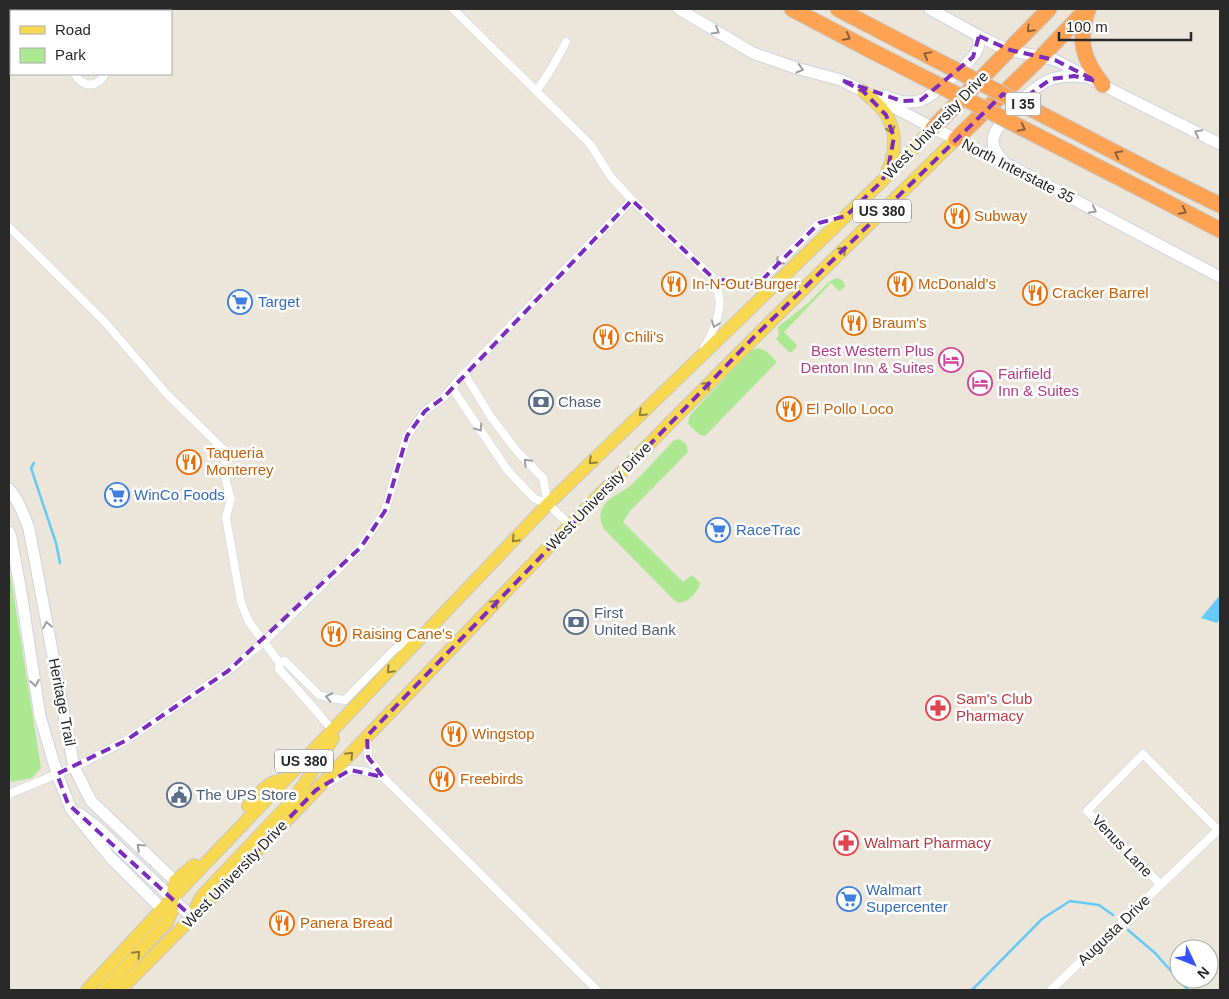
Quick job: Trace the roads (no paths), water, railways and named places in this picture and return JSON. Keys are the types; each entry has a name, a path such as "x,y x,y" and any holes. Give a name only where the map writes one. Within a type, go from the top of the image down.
{"highway":[{"name":"I 35","path":"792,9 1220,230"},
{"name":"I 35","path":"838,9 1220,205"},
{"name":"West University Drive","path":"933,128 1049,9"},
{"name":"West University Drive","path":"956,139 1088,9"},
{"path":"1088,9 1083,23 1083,49 1099,83"}],"main road":[{"name":"North Interstate 35","path":"678,9 753,53 796,68 841,80 1005,163 1220,277"},
{"path":"930,9 979,36 1010,50 1055,60 1220,144"},
{"path":"841,80 902,102 921,100 943,85 973,57 978,49 979,36"},
{"path":"1005,163 998,156 994,147 992,141 993,134 1022,99 1041,84 1064,76 1074,76 1099,83"},
{"path":"863,91 886,115 894,137 892,159 882,181"},
{"name":"West University Drive","path":"87,990 548,504 882,181 933,128"},
{"name":"West University Drive","path":"120,990 193,918 570,525 757,334 956,139"},
{"path":"741,317 757,334"},
{"name":"Heritage Trail","path":"9,489 24,514 29,530 74,767 92,801 175,881"},
{"name":"Heritage Trail","path":"9,532 21,592 40,716 70,810 110,857 162,909"},
{"path":"68,804 97,827 193,918 201,897 292,800 348,714"},
{"path":"104,990 167,922 172,911 175,881 190,869 270,784 278,780 285,780"}],"street":[{"path":"453,9 590,144 611,177 712,278 727,284 744,285 761,280 819,223 846,216"},
{"path":"536,91 555,64 566,42"},
{"path":"76,75 84,84 97,87 104,75"},
{"path":"9,794 74,767 125,741 228,671 263,643 361,547 385,512 407,436 425,411 443,398 632,200"},
{"path":"9,226 104,321 166,393 224,450 226,481 231,500 226,517 242,603 249,622 279,662 279,669 333,729"},
{"path":"683,374 709,341 720,310 718,292 712,278"},
{"path":"464,374 491,417 516,450 543,478 548,504"},
{"path":"452,388 508,471 535,499 548,504 570,525"},
{"path":"279,662 285,661 319,695 345,700 395,649 436,622"},
{"path":"367,736 368,756 383,776 597,990"},
{"name":"Venus Lane","path":"1161,885 1087,810 1143,754 1219,829"},
{"path":"316,790 350,770 364,771 383,776"},
{"name":"Augusta Drive","path":"1051,990 1219,829"}],"water":[{"path":"1220,595 1220,619 1217,623 1201,618"}],"waterway":[{"path":"34,463 31,468 56,543 60,563"},
{"path":"972,990 1042,919 1070,901 1099,905 1113,915"},
{"path":"1128,930 1155,953 1188,990"}],"place":[{"name":"Subway","path":"957,216"},
{"name":"In-N-Out Burger","path":"674,284"},
{"name":"McDonald's","path":"900,284"},
{"name":"Cracker Barrel","path":"1035,293"},
{"name":"Target","path":"240,302"},
{"name":"Braum's","path":"854,323"},
{"name":"Chili's","path":"606,337"},
{"name":"Best Western Plus Denton Inn & Suites","path":"951,360"},
{"name":"Fairfield Inn & Suites","path":"980,383"},
{"name":"Chase","path":"541,402"},
{"name":"El Pollo Loco","path":"789,409"},
{"name":"Taqueria Monterrey","path":"189,462"},
{"name":"WinCo Foods","path":"117,495"},
{"name":"RaceTrac","path":"718,530"},
{"name":"First United Bank","path":"576,622"},
{"name":"Raising Cane's","path":"334,634"},
{"name":"Sam's Club Pharmacy","path":"938,708"},
{"name":"Wingstop","path":"454,734"},
{"name":"Freebirds","path":"442,779"},
{"name":"The UPS Store","path":"179,795"},
{"name":"Walmart Pharmacy","path":"846,843"},
{"name":"Walmart Supercenter","path":"849,899"},
{"name":"Panera Bread","path":"282,923"}]}
